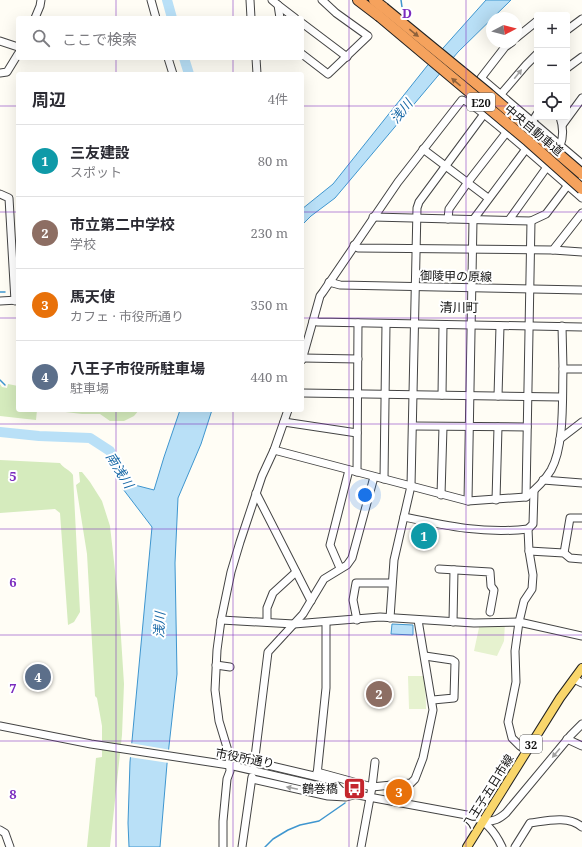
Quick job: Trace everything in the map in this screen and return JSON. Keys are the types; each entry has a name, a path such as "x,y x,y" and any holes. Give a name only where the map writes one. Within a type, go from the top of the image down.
{"highway":[{"name":"中央自動車道","path":"358,0 381,12 489,94 582,174"},
{"name":"中央自動車道","path":"374,0 381,12 582,189"}],"main road":[{"name":"八王子五日市線","path":"467,847 527,751 582,668"}],"street":[{"path":"36,16 41,0"},
{"path":"151,0 155,16"},
{"path":"250,0 251,16"},
{"path":"304,56 328,74 368,36 336,13 322,0"},
{"path":"275,3 279,16"},
{"path":"275,3 292,16"},
{"path":"570,28 582,19"},
{"path":"522,33 534,23"},
{"path":"304,25 347,57"},
{"path":"0,41 16,46"},
{"path":"504,48 481,78 582,164"},
{"path":"0,73 7,72 16,57"},
{"path":"390,618 391,583 394,560 411,486 416,250 419,202 484,114 534,57"},
{"path":"570,66 582,57"},
{"path":"169,60 172,72"},
{"path":"256,60 257,72"},
{"path":"563,124 582,98"},
{"path":"304,352 320,296 373,217 422,149 462,100 466,101 484,114 582,198"},
{"path":"560,146 563,124 561,120"},
{"path":"448,219 449,209 506,133"},
{"path":"422,149 488,198"},
{"path":"468,501 473,220 526,149"},
{"path":"509,220 513,212 547,167"},
{"path":"373,217 531,220 546,214 568,186"},
{"path":"0,194 9,198 16,287"},
{"path":"553,250 582,213"},
{"path":"526,498 531,220"},
{"path":"354,246 358,248 416,250 553,250 582,252"},
{"name":"御陵甲の原線","path":"329,282 340,285 582,290"},
{"path":"0,300 16,300"},
{"path":"313,321 386,324 582,327"},
{"path":"357,472 358,323"},
{"path":"384,479 386,324"},
{"path":"442,395 444,325"},
{"path":"498,396 500,326"},
{"path":"274,450 468,501 526,498 534,492 551,470 559,446 563,369 562,326"},
{"path":"304,359 358,359"},
{"path":"563,369 582,369"},
{"path":"304,393 562,397"},
{"path":"223,847 223,821 228,749 221,727 216,702 216,666 221,620 230,572 256,493 274,450 287,412"},
{"path":"284,422 357,433"},
{"path":"560,439 582,422"},
{"path":"413,426 527,428"},
{"path":"441,495 443,427"},
{"path":"496,500 498,427"},
{"path":"340,568 330,545 349,470"},
{"path":"374,477 352,558 347,565 324,579 311,601 294,624 268,652 254,763 317,774 372,787 411,783 415,779 422,758 433,710 433,700 418,620"},
{"path":"543,480 582,483"},
{"path":"404,517 448,527 504,531 528,528 533,524 534,492"},
{"path":"256,493 311,601"},
{"path":"564,553 570,518 582,518"},
{"path":"527,751 512,738 508,722 516,682 515,651 518,622 524,600 532,589 533,575 529,551 528,528"},
{"path":"529,551 564,553 570,558 582,558"},
{"path":"439,570 490,572 491,586 494,590 490,612"},
{"path":"453,622 454,570"},
{"path":"267,622 267,608 273,593 296,572"},
{"path":"356,620 353,600 356,583 391,583"},
{"path":"221,620 294,624 380,617 453,622 518,622 582,636"},
{"path":"317,774 326,688 326,622"},
{"path":"425,656 452,660 455,662 454,698 433,700"},
{"path":"216,666 230,667"},
{"path":"574,678 582,684"},
{"path":"484,821 492,822 500,819 567,739 582,724"},
{"name":"市役所通り","path":"0,726 91,744 228,765 358,795 472,816 484,821"},
{"path":"567,739 582,746"},
{"path":"360,847 372,787 375,762"},
{"path":"317,774 331,780 340,790"},
{"path":"242,847 252,778 328,796 346,797 358,795"},
{"path":"515,847 530,823 559,819 578,823 582,827"},
{"path":"484,821 502,847"},
{"path":"0,830 5,833 10,847"}],"green space":[{"path":"0,384 2,387 7,388 8,384 16,386 16,412 37,412 36,420 0,416"},
{"path":"65,412 137,412 134,416 124,421 110,421 100,414"},
{"path":"0,460 60,463 73,475 80,612 74,622 68,625 60,513 55,509 0,513"},
{"path":"79,472 82,472 90,482 102,501 110,526 119,606 124,684 122,735 110,847 87,847 96,758 102,757 102,726 97,698 95,696 87,554 76,485 80,482"},
{"path":"505,622 504,641 497,656 474,651 480,623"},
{"path":"408,676 425,676 426,709 409,709"}],"water":[{"name":"浅川","path":"486,0 511,0 499,12 486,12 486,25 458,52 335,198 304,223 304,207 333,184 427,66"},
{"name":"浅川","path":"179,412 211,412 201,444 178,498 175,563 177,674 160,847 129,847 128,823 130,762 152,527 123,489 127,483 154,490"},
{"path":"392,624 413,625 413,635 391,634"}],"pier":[{"path":"130,743 171,750 169,763 129,757"}],"waterway":[{"path":"167,0 171,16"},
{"path":"401,0 402,7"},
{"path":"185,60 188,72"},
{"path":"0,292 5,292"},
{"path":"0,380 5,385"},
{"name":"南浅川","path":"0,432 39,436 90,438 110,451 127,483 135,494"},
{"path":"265,847 273,839 288,830 300,825 319,821 345,803"}],"place":[{"name":"三友建設","path":"424,536"},
{"name":"八王子市役所駐車場","path":"38,677"},
{"name":"市立第二中学校","path":"379,694"},
{"name":"鶴巻橋","path":"354,788"},
{"name":"馬天使","path":"399,792"}],"district":[{"name":"清川町","path":"459,307"}]}
